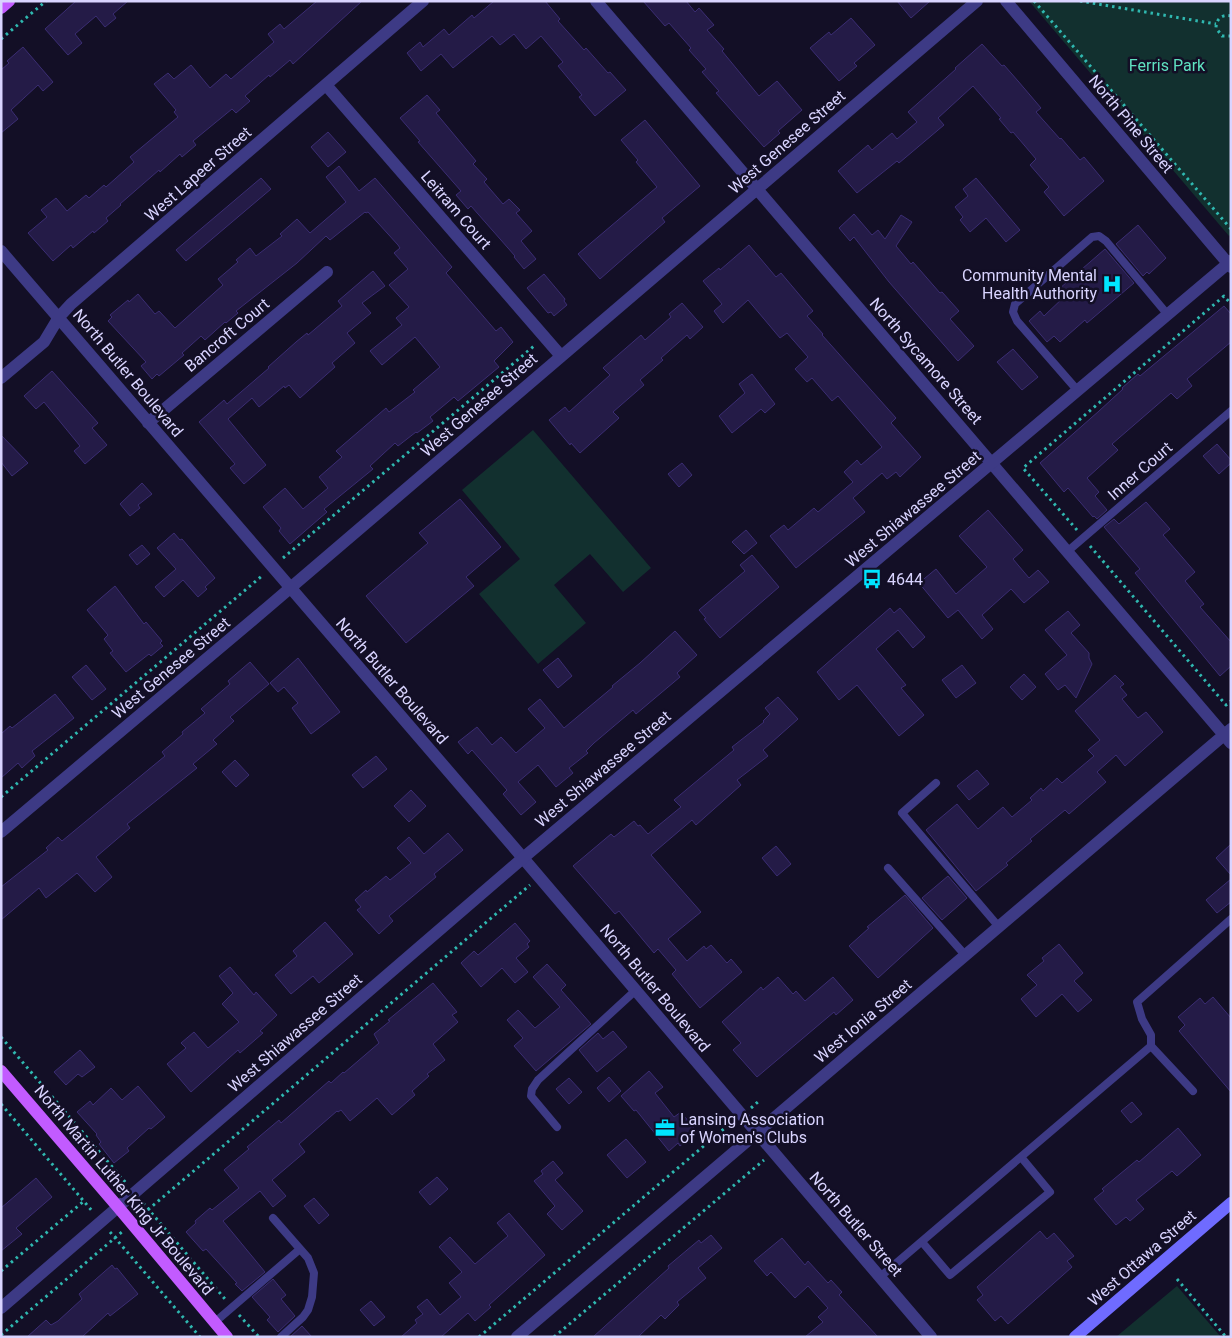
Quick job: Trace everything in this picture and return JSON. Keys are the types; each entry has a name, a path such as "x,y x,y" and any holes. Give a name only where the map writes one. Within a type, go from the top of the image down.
{"main road":[{"path":"1,8 9,1"},
{"name":"North Martin Luther King Jr Boulevard","path":"1,1071 223,1332"},
{"name":"West Ottawa Street","path":"1075,1337 1231,1203"}],"street":[{"name":"West Lapeer Street","path":"1,378 44,342 58,317 423,1"},
{"name":"North Sycamore Street","path":"596,1 1228,736"},
{"name":"West Genesee Street","path":"1,832 290,588 977,1"},
{"name":"North Pine Street","path":"1006,1 1230,264"},
{"name":"Leitram Court","path":"326,86 561,356"},
{"name":"North Butler Boulevard","path":"1,251 540,877 757,1133"},
{"name":"West Shiawassee Street","path":"1,1308 523,858 1230,264"},
{"name":"Bancroft Court","path":"148,423 327,272"},
{"name":"West Ionia Street","path":"517,1337 998,927 1228,736"},
{"name":"North Butler Street","path":"757,1133 931,1337"}],"lane":[{"path":"1078,391 1017,321 1013,312 1015,304 1092,237 1099,236 1106,242 1168,315"},
{"name":"Inner Court","path":"1068,551 1231,411"},
{"path":"936,783 902,813 998,927"},
{"path":"888,868 965,955"},
{"path":"1193,1091 1151,1046 1151,1035 1142,1019 1137,1002 1231,919"},
{"path":"557,1127 531,1096 532,1089 538,1080 636,990"},
{"path":"880,1277 1151,1046"},
{"path":"922,1242 950,1275 1050,1192 1021,1157"},
{"path":"273,1218 308,1258 314,1273 312,1297 308,1310 281,1337"},
{"path":"223,1332 300,1248"}],"path":[{"path":"1,39 46,1"},
{"path":"1034,1 1231,230"},
{"path":"1080,1 1216,24"},
{"path":"1231,16 1222,16 1216,24 1219,34 1225,37 1231,36"},
{"path":"1,1335 540,877"},
{"path":"479,1337 759,1101"},
{"path":"554,1337 773,1152"},
{"path":"1,1271 84,1201"},
{"path":"1177,1279 1226,1337"}],"green space":[{"name":"Ferris Park","path":"1029,1 1231,1 1231,234 1229,236"},
{"path":"533,430 651,568 623,592 590,554 554,585 586,623 538,664 479,594 520,559 462,490"},
{"path":"1177,1286 1221,1337 1116,1337"}],"building":[{"path":"76,1 128,1 113,14 116,18 105,27 96,16 75,34 82,43 68,55 45,29"},
{"path":"317,1 362,1 293,64 290,60 270,77 269,75 245,96 250,101 236,113 232,109 193,141 196,145 182,157 180,154 160,172 159,170 106,218 108,221 73,248 71,245 53,261 28,233 47,217 41,210 56,198 67,211 86,195 89,198 104,185 106,187 134,162 130,157 178,117 174,112 176,110 154,84 168,73 174,79 191,65 210,88 226,74 231,79 274,42 268,34 280,24 284,29"},
{"path":"494,1 545,1 560,19 558,21 584,50 586,48 626,90 595,116 579,97 582,95 558,66 563,62 541,36 526,49 514,34 500,45 492,36 453,68 441,54 421,71 407,53 420,42 423,47 444,29 449,35 472,15 474,18"},
{"path":"643,1 686,1 695,12 699,8 714,25 707,30 724,49 722,51 759,96 777,81 802,110 778,131 780,133 764,147 716,93 719,91 702,72 706,69 689,50 691,48 669,23 665,26"},
{"path":"897,1 930,1 911,18"},
{"path":"851,18 875,45 854,63 857,66 839,81 810,48 829,32 831,35"},
{"path":"982,44 1002,66 1004,65 1041,108 1036,112 1060,139 1080,160 1084,157 1104,181 1064,216 1044,192 1049,187 1030,165 1036,159 1013,132 1011,133 999,119 1001,118 973,86 938,118 944,125 899,163 897,161 857,193 838,171 868,145 872,150 892,133 897,139 917,122 908,112"},
{"path":"23,47 53,82 43,91 38,85 11,110 18,119 1,133 1,70 9,63 7,61"},
{"path":"427,95 440,110 436,113 476,161 473,164 487,179 484,182 503,204 509,199 520,210 516,213 532,231 521,241 536,259 524,269 471,206 468,209 456,195 461,191 418,142 420,141 400,118"},
{"path":"645,120 700,186 662,218 665,222 600,279 578,254 657,187 621,140"},
{"path":"328,132 346,152 328,167 311,147"},
{"path":"339,166 359,191 375,178 452,267 446,273 496,331 501,327 513,342 494,361 499,367 458,401 454,397 430,417 433,421 417,433 398,446 395,443 370,466 373,469 324,509 327,512 290,544 279,531 281,528 263,507 285,488 303,509 328,488 319,477 342,457 336,451 386,408 389,412 415,392 413,390 440,367 415,337 382,365 370,351 402,325 396,318 409,307 389,285 408,269 394,253 400,248 398,245 368,212 365,212 330,240 326,236 297,263 236,311 238,313 226,323 205,340 201,336 182,353 184,355 159,376 157,374 152,379 141,366 146,362 108,321 112,317 110,315 138,294 155,314 159,311 175,328 223,285 218,279 238,262 236,260 250,248 256,256 282,236 280,234 297,219 310,233 346,202 326,177"},
{"path":"261,178 271,189 186,261 176,250"},
{"path":"976,178 1020,230 1006,242 986,218 970,232 960,220 963,217 955,207 968,196 963,189"},
{"path":"854,214 872,235 878,230 885,239 901,215 912,222 896,246 911,264 913,262 940,293 942,292 959,311 950,319 974,346 958,361 889,282 854,237 850,241 839,228"},
{"path":"1138,225 1166,258 1149,274 1147,272 1143,276 1116,244"},
{"path":"749,245 776,277 781,273 813,311 807,316 896,418 891,423 921,457 900,477 896,472 887,479 882,473 853,498 865,512 796,568 770,536 784,525 788,530 814,508 818,512 853,482 844,472 857,460 861,465 882,447 838,396 832,401 812,378 807,382 795,369 808,357 787,333 780,338 748,300 723,323 714,311 722,304 703,281 719,268 720,270"},
{"path":"1105,249 1134,283 1087,323 1085,320 1060,342 1054,336 1047,342 1029,321 1040,311 1044,316 1065,296 1059,289"},
{"path":"373,271 385,286 362,303 371,313 347,333 355,343 332,363 335,367 300,398 289,385 285,388 284,386 259,407 252,398 228,419 266,465 244,484 230,468 235,464 199,422 224,400 227,404 296,342 307,333 308,335 342,306 338,301"},
{"path":"544,274 565,299 564,301 567,305 554,316 551,312 548,313 527,288"},
{"path":"682,303 703,327 690,339 687,335 661,358 663,360 640,380 644,385 613,412 619,418 580,453 571,443 570,445 549,420 565,407 569,412 610,375 603,368 641,335 645,340 671,317 669,314"},
{"path":"1224,306 1231,314 1231,342 1187,379 1192,386 1177,399 1171,393 1112,444 1118,450 1087,478 1099,492 1095,496 1107,510 1097,519 1093,517 1068,488 1064,492 1040,463 1138,374 1140,376"},
{"path":"1013,349 1038,377 1022,390 997,362"},
{"path":"52,371 98,423 92,428 107,445 85,464 74,451 80,446 44,402 36,409 24,396"},
{"path":"752,374 775,404 765,413 761,409 732,433 719,416 745,393 739,384"},
{"path":"1,435 28,463 12,476 1,462"},
{"path":"1217,444 1231,460 1231,463 1219,474 1203,456"},
{"path":"682,463 692,475 679,487 668,474"},
{"path":"142,483 152,494 138,505 140,508 130,516 120,504"},
{"path":"460,499 501,547 466,577 474,586 406,643 366,596 428,543 419,533"},
{"path":"1146,502 1170,529 1163,535 1195,572 1185,581 1204,604 1200,607 1231,642 1231,666 1220,676 1135,573 1140,569 1104,527 1114,519 1119,524"},
{"path":"988,510 1023,550 1013,559 1029,578 1038,570 1049,582 1024,603 1011,589 982,615 993,629 982,639 958,610 948,618 919,583 936,569 956,594 987,567 959,536"},
{"path":"746,530 757,543 744,554 732,542"},
{"path":"174,533 180,540 182,539 215,578 198,597 183,580 164,597 155,587 176,569 157,548"},
{"path":"142,545 150,554 137,565 129,555"},
{"path":"752,555 779,587 720,638 699,610 745,571 740,565"},
{"path":"115,586 144,624 146,622 162,641 160,643 163,646 151,656 149,654 126,672 110,653 113,651 104,639 108,635 87,610"},
{"path":"890,608 894,613 900,608 925,637 913,648 898,630 876,649 906,685 901,688 924,715 899,736 857,685 839,700 817,672"},
{"path":"1068,611 1080,625 1071,633 1089,653 1092,664 1076,698 1065,685 1058,690 1045,674 1067,655 1045,630"},
{"path":"675,631 697,655 677,673 680,677 636,714 633,710 594,743 586,751 588,753 569,768 573,773 556,787 538,765 518,782 536,802 521,815 503,794 507,790 472,750 468,754 458,742 477,727 492,745 501,737 516,753 545,728 528,709 540,699 564,728"},
{"path":"298,658 340,712 311,734 292,708 298,703 284,687 278,692 270,683"},
{"path":"558,658 572,676 558,688 543,670"},
{"path":"250,662 269,684 230,717 234,721 213,740 217,744 193,764 197,768 127,824 130,828 96,857 112,877 95,892 77,873 46,898 39,888 1,920 1,887 48,850 46,848 58,837 62,841 165,756 162,752 205,713 201,709 230,684 228,681"},
{"path":"86,665 106,689 92,700 72,677"},
{"path":"962,665 976,683 956,698 942,680"},
{"path":"1024,674 1036,687 1022,700 1010,687"},
{"path":"1115,675 1124,684 1120,687 1127,695 1122,699 1138,718 1146,712 1163,732 1125,766 1116,755 1097,772 1106,782 1069,814 1065,810 1030,839 1032,841 1006,863 1008,865 976,891 926,830 957,804 978,829 1003,807 1012,817 1032,800 1030,798 1041,788 1043,791 1057,778 1062,783 1094,756 1088,750 1100,740 1075,711"},
{"path":"55,694 74,718 32,751 35,756 22,768 18,763 1,778 1,734 10,726 12,728"},
{"path":"778,697 798,719 763,750 768,756 737,780 741,785 696,825 692,820 651,855 701,912 668,939 687,961 704,946 706,949 711,945 727,963 731,959 742,972 700,1008 672,974 676,970 658,949 654,953 619,911 615,914 573,866 611,834 614,837 634,821 648,834 681,807 674,800 734,750 732,747 764,722 770,714 765,708"},
{"path":"376,756 387,769 363,788 352,775"},
{"path":"235,760 249,775 236,787 222,772"},
{"path":"977,770 989,784 969,800 957,786"},
{"path":"411,790 426,806 409,822 394,806"},
{"path":"448,833 463,850 434,874 436,877 389,916 393,921 379,934 357,910 361,907 355,900 386,876 390,880 411,863 397,848 409,837 424,854"},
{"path":"1231,844 1231,875 1216,858"},
{"path":"776,846 791,864 777,876 762,858"},
{"path":"948,876 967,898 942,920 922,898"},
{"path":"1231,879 1231,902 1217,913 1206,900"},
{"path":"905,895 933,928 878,978 849,946 869,928 867,927"},
{"path":"325,922 353,954 319,983 313,976 291,994 275,975 297,956 293,951"},
{"path":"515,923 530,941 527,944 529,947 516,958 528,972 515,983 502,968 481,987 461,963 474,951 478,955"},
{"path":"1059,944 1083,973 1074,981 1092,1000 1078,1012 1062,994 1036,1017 1021,999 1037,985 1027,975 1044,961 1042,958"},
{"path":"547,964 566,985 561,990 591,1024 536,1071 514,1046 523,1038 507,1020 518,1010 535,1028 560,1007 533,977"},
{"path":"230,967 254,995 256,992 277,1015 260,1031 263,1033 240,1053 238,1050 191,1092 167,1064 186,1048 181,1043 194,1032 208,1048 239,1022 222,1004 233,993 219,976"},
{"path":"778,977 793,994 796,991 805,1001 833,977 853,1000 836,1015 834,1012 757,1077 733,1050 741,1043 722,1022 761,987 763,990"},
{"path":"433,983 457,1012 452,1015 458,1022 433,1044 445,1060 427,1074 429,1076 412,1091 415,1095 392,1115 377,1098 350,1121 341,1110 337,1111 299,1144 305,1152 272,1180 286,1196 273,1207 260,1191 223,1221 265,1272 242,1291 206,1249 203,1251 186,1232 210,1208 212,1210 239,1188 224,1170 249,1149 247,1147 279,1120 281,1123 329,1081 331,1083 379,1043 374,1034"},
{"path":"1213,997 1231,1018 1231,1092 1179,1031 1185,1025 1178,1017 1200,998 1205,1004"},
{"path":"613,1031 627,1047 597,1072 579,1050 598,1033 603,1039"},
{"path":"80,1050 95,1067 82,1077 78,1074 66,1085 54,1072"},
{"path":"649,1071 663,1087 655,1093 674,1117 681,1112 697,1132 680,1146 678,1143 669,1151 636,1110 634,1111 621,1096"},
{"path":"609,1077 621,1091 609,1102 597,1088"},
{"path":"569,1078 582,1092 569,1104 556,1089"},
{"path":"138,1086 165,1117 151,1129 149,1128 127,1148 129,1151 114,1163 99,1144 101,1142 97,1134 77,1112 90,1101 93,1105 111,1088 122,1100"},
{"path":"1132,1102 1142,1114 1131,1123 1121,1111"},
{"path":"1178,1128 1201,1155 1177,1176 1172,1171 1136,1200 1144,1209 1130,1221 1126,1217 1116,1225 1094,1199 1104,1191 1102,1189 1137,1160 1139,1162"},
{"path":"626,1139 646,1162 627,1178 607,1155"},
{"path":"553,1161 563,1173 555,1180 583,1211 562,1230 547,1214 555,1206 534,1181 543,1174 541,1171"},
{"path":"437,1177 448,1189 430,1205 419,1192"},
{"path":"36,1178 52,1197 16,1228 22,1234 1,1251 1,1208"},
{"path":"314,1198 329,1215 319,1224 304,1206"},
{"path":"509,1213 545,1255 489,1305 491,1307 475,1321 468,1313 441,1337 401,1337 417,1323 415,1320 423,1314 417,1307 427,1299 440,1315 461,1297 449,1283 462,1272 439,1247 450,1237 475,1264 508,1236 497,1223"},
{"path":"1040,1231 1047,1239 1054,1233 1074,1256 1067,1261 1072,1267 1008,1324 1001,1316 995,1321 977,1300 983,1295 977,1287"},
{"path":"711,1235 722,1248 698,1268 706,1278 677,1302 679,1305 665,1319 661,1315 638,1337 593,1337 669,1268 668,1266 699,1240 701,1243"},
{"path":"782,1238 805,1265 808,1261 828,1283 831,1280 842,1292 839,1295 878,1337 805,1337 823,1322 818,1317 828,1308 808,1286 795,1298 771,1272 767,1276 754,1261"},
{"path":"112,1265 115,1269 117,1268 138,1294 110,1316 108,1313 82,1337 27,1337 46,1320 51,1325 58,1321 82,1299 79,1294"},
{"path":"273,1279 286,1295 281,1299 295,1316 278,1332 267,1320 270,1317 252,1297"},
{"path":"371,1301 385,1317 374,1326 360,1310"},
{"path":"302,1326 312,1337 290,1337"}],"place":[{"name":"Community Mental Health Authority","path":"1112,284"},
{"name":"4644","path":"872,579"},
{"name":"Lansing Association of Women's Clubs","path":"665,1128"}]}
